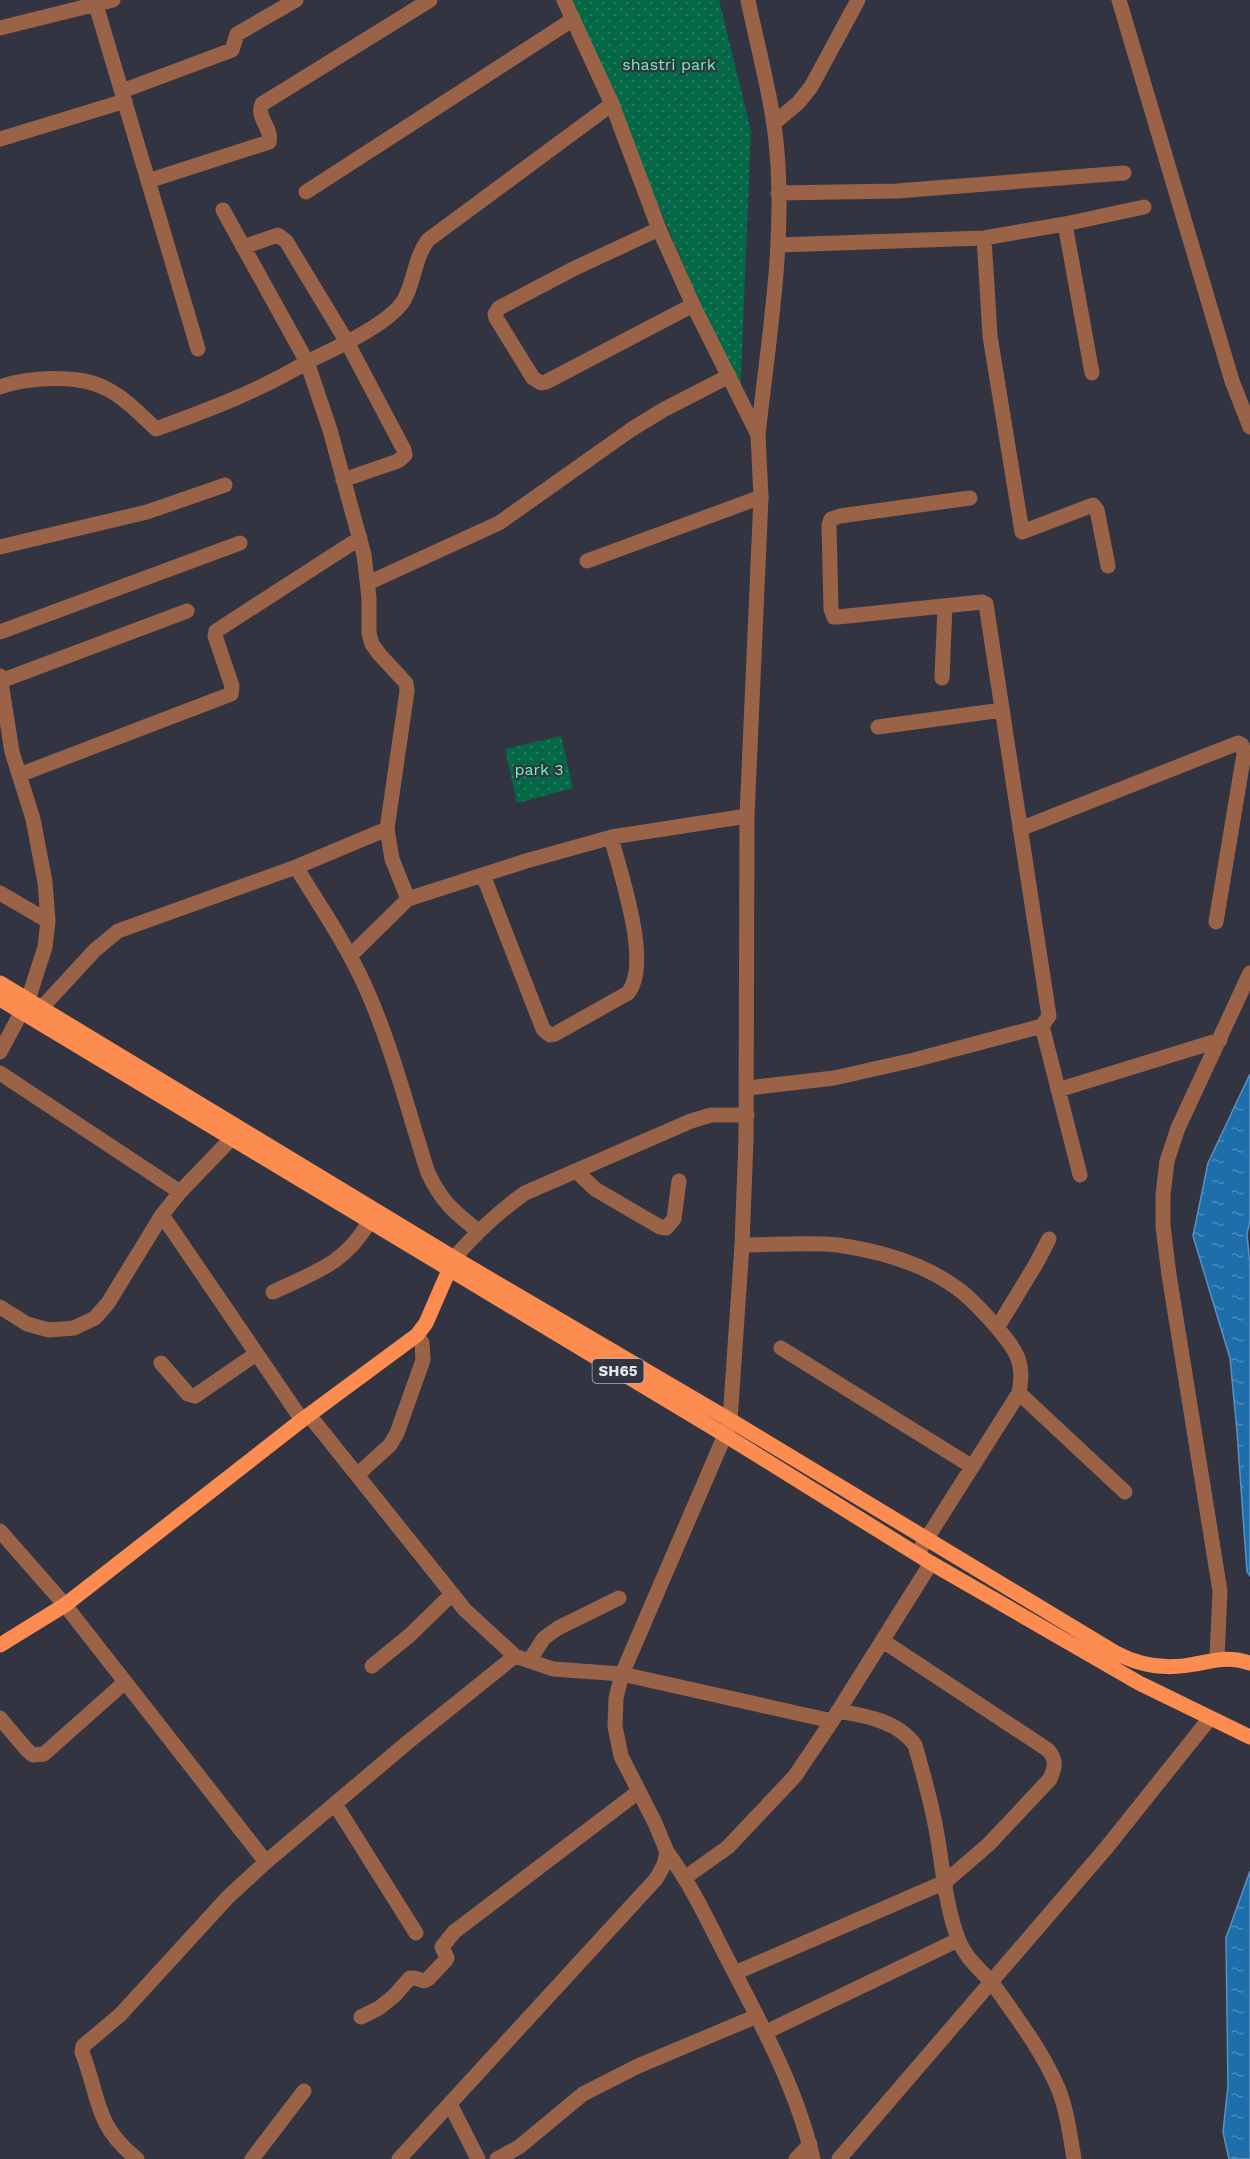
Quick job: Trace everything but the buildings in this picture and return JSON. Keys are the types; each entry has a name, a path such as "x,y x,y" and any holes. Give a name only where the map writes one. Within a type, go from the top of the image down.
{"main road":[{"name":"SH65","path":"0,983 31,1010 231,1139 369,1222 452,1264 730,1420 925,1540 1131,1661 1170,1667 1195,1664 1216,1658 1250,1663"},
{"name":"SH65","path":"0,999 31,1010 452,1264 916,1554 1139,1683 1246,1734"},
{"path":"0,1645 65,1605 305,1417 417,1335 426,1323 452,1264"}],"street":[{"path":"0,28 113,0"},
{"path":"0,139 123,96 232,50 237,34 296,0"},
{"path":"148,181 268,142 270,135 260,112 262,104 430,0"},
{"path":"564,0 612,104 659,228 693,305 758,435"},
{"path":"748,0 774,123 778,245 758,435 761,497 747,816 748,1088 742,1245 730,1420 622,1674 616,1698 615,1726 621,1756 667,1852 686,1877 766,2032 792,2093 813,2159"},
{"path":"774,123 798,103 811,87 858,0"},
{"path":"1119,0 1232,381 1250,427"},
{"path":"96,5 198,349"},
{"path":"306,192 572,20"},
{"path":"0,387 45,379 81,380 105,388 131,406 156,429 275,381 306,362 347,342 385,318 403,302 419,252 436,232 612,104"},
{"path":"778,193 897,191 1124,173"},
{"path":"778,245 984,238 1065,225 1144,207"},
{"path":"223,210 306,362 330,430 360,538 368,583 369,633 372,644 406,683 407,691 387,829 392,859 408,899"},
{"path":"1065,225 1092,373"},
{"path":"659,228 499,308 495,314 496,318 533,378 542,383 693,305"},
{"path":"243,247 274,236 282,236 347,342 405,455 398,461 343,480"},
{"path":"984,238 990,336 1022,532 1093,505 1097,510 1108,566"},
{"path":"368,583 499,523 632,429 663,410 729,376"},
{"path":"0,547 147,512 225,485"},
{"path":"587,561 761,497"},
{"path":"748,1088 834,1078 914,1060 1042,1026 1046,1022 1049,1011 986,604 834,617 831,609 829,525 831,519 970,498"},
{"path":"19,775 231,694 232,686 215,636 216,631 360,538"},
{"path":"0,632 240,543"},
{"path":"942,678 945,606"},
{"path":"1,681 187,611"},
{"path":"0,676 12,752 37,840 45,882 48,921 45,947 31,1010"},
{"path":"878,727 1002,710"},
{"path":"1020,829 1238,742 1242,745 1244,754 1216,922"},
{"path":"350,956 408,899 611,837 747,816"},
{"path":"0,1052 31,1010 118,931 296,867 387,829"},
{"path":"483,875 543,1029 550,1035 555,1034 628,993 637,977 634,929 611,837"},
{"path":"296,867 350,956 385,1035 428,1173 437,1193 448,1207 478,1231"},
{"path":"0,893 48,921"},
{"path":"1216,1658 1220,1591 1169,1275 1163,1226 1163,1195 1167,1161 1178,1128 1250,973"},
{"path":"1042,1026 1080,1175"},
{"path":"1058,1090 1220,1040"},
{"path":"0,1073 180,1192"},
{"path":"452,1264 478,1231 506,1206 525,1193 690,1121 711,1115 747,1115"},
{"path":"0,1307 27,1324 49,1330 74,1328 95,1318 108,1303 162,1215 180,1192 231,1139"},
{"path":"576,1171 595,1189 660,1227 666,1228 674,1219 679,1181"},
{"path":"162,1215 256,1354 305,1417 357,1475 465,1610 522,1659 553,1669 622,1674 835,1716 882,1721 910,1737 915,1745 936,1828 958,1940 967,1958 992,1982 1026,2029 1058,2089 1069,2126 1074,2159"},
{"path":"273,1292 336,1261 359,1239 369,1222"},
{"path":"997,1328 1032,1272 1048,1239"},
{"path":"742,1245 837,1245 880,1254 926,1270 958,1289 997,1328 1019,1359 1023,1376 1019,1393 916,1554"},
{"path":"357,1475 390,1445 397,1433 423,1360 422,1343 417,1335"},
{"path":"781,1348 971,1466"},
{"path":"161,1363 188,1394 195,1396 256,1354"},
{"path":"1019,1393 1125,1492"},
{"path":"0,1531 65,1605 266,1862"},
{"path":"686,1877 728,1847 795,1776 932,1563"},
{"path":"372,1666 410,1635 452,1594"},
{"path":"137,2159 116,2140 106,2126 82,2052 83,2046 120,2014 196,1930 266,1862 408,1742 522,1659 558,1628 619,1598"},
{"path":"735,1973 945,1882 989,1844 1042,1789 1055,1768 1054,1756 1048,1750 883,1641"},
{"path":"0,1718 33,1755 45,1754 125,1682"},
{"path":"839,2159 1107,1847 1210,1718"},
{"path":"361,2017 379,2008 394,1996 410,1978 423,1981 428,1979 446,1960 442,1947 454,1932 638,1792"},
{"path":"335,1804 416,1933"},
{"path":"399,2159 656,1879 664,1865 667,1852"},
{"path":"766,2032 958,1940"},
{"path":"497,2159 519,2147 583,2094 638,2066 758,2016"},
{"path":"252,2159 304,2091"},
{"path":"450,2104 478,2159"},
{"path":"796,2159 810,2144"}],"green space":[{"name":"shastri park","path":"571,0 719,0 751,131 740,398"},
{"name":"park 3","path":"561,736 573,788 517,803 505,749"}],"water":[{"path":"1250,1074 1250,1221 1247,1234 1250,1266 1250,1576 1247,1572 1230,1358 1193,1236 1208,1163"},
{"path":"1250,1871 1250,2159 1229,2159 1223,2132 1228,2086 1226,1938"}]}
